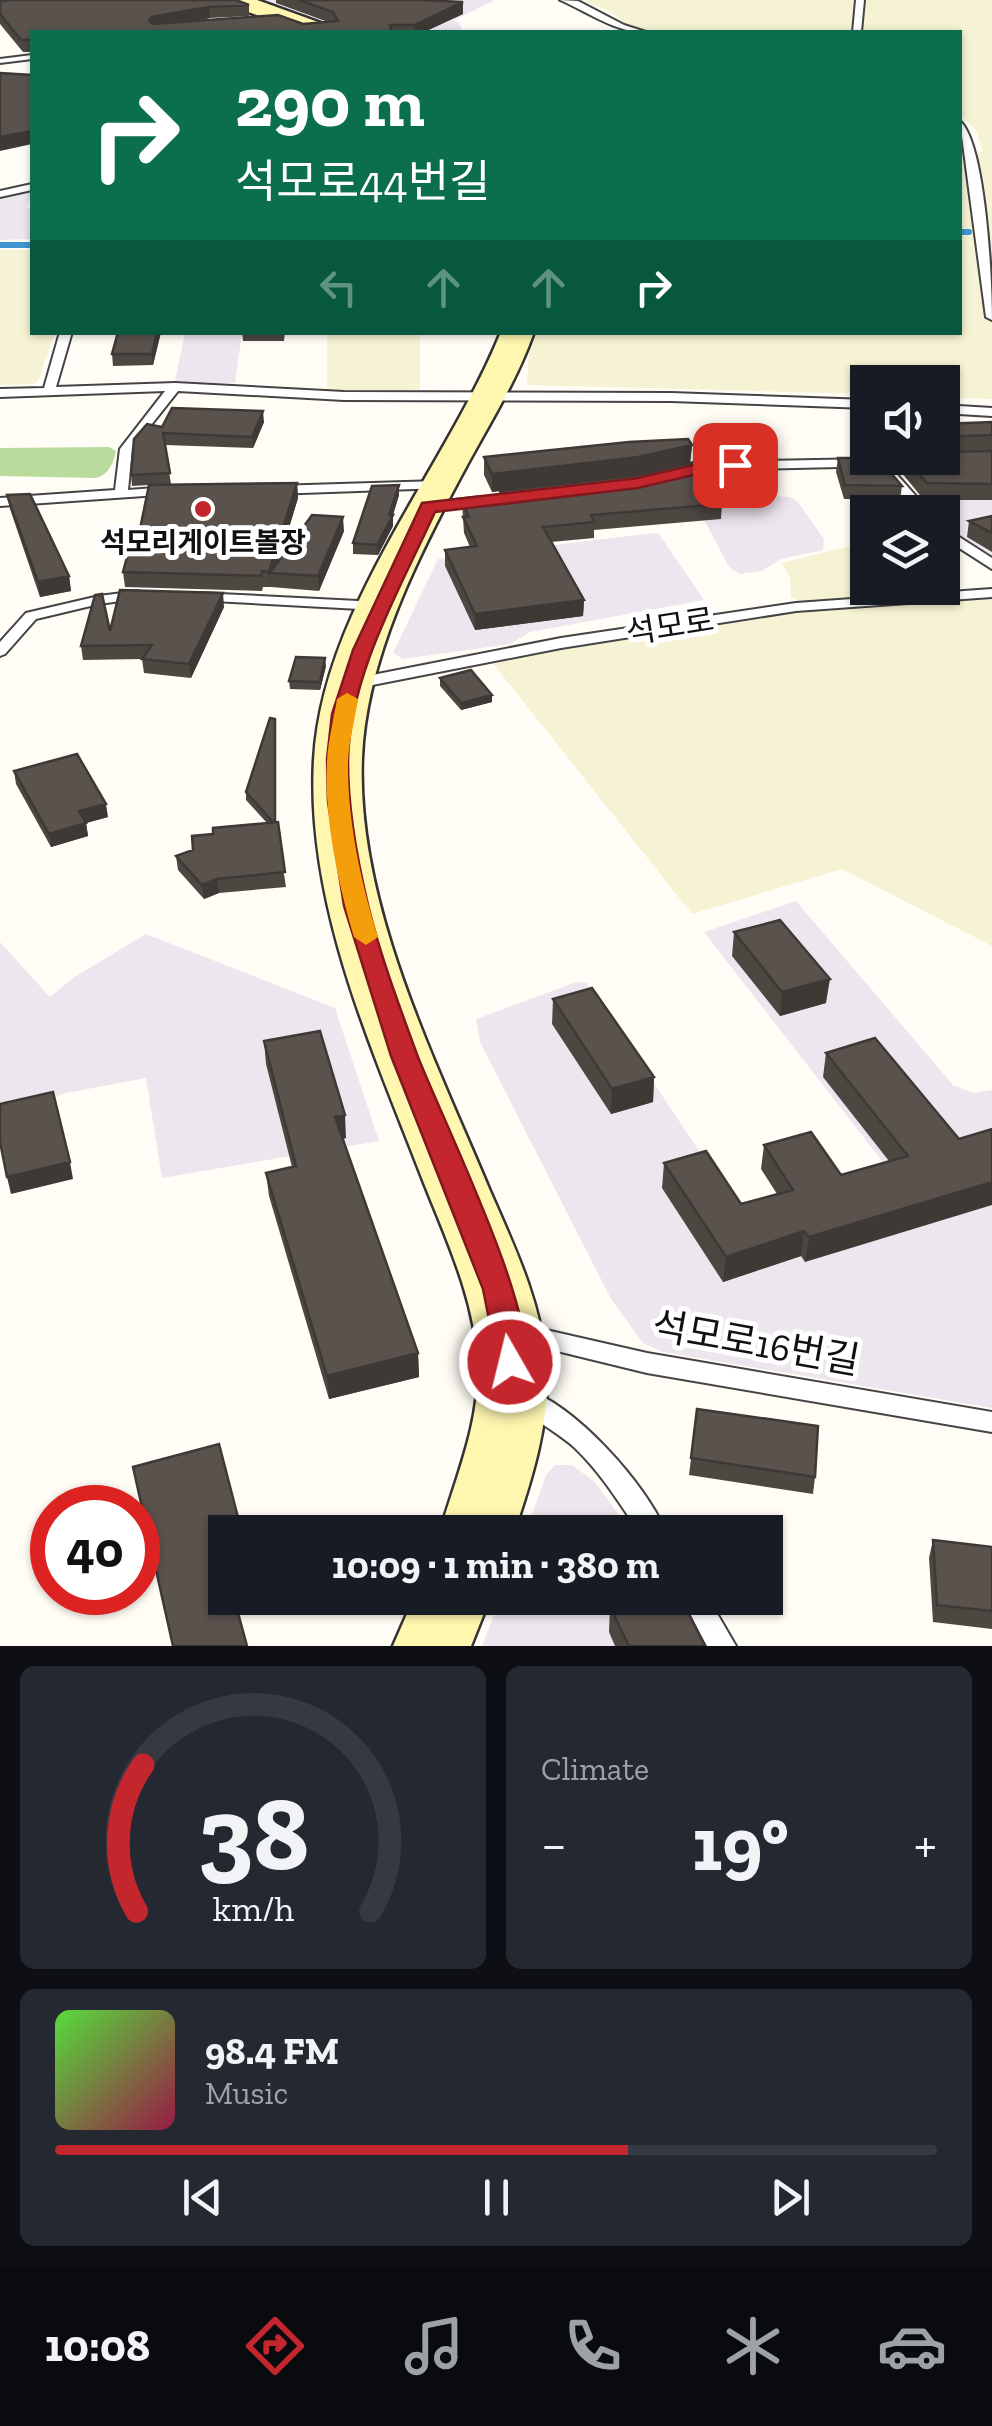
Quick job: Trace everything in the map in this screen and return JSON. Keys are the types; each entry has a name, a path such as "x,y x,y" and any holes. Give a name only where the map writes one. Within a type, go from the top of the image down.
{"street":[{"path":"236,0 319,30"},
{"path":"483,1515 498,1471 512,1392 508,1331 498,1289 404,1056 356,906 339,802 338,759 343,714 383,606 433,496 493,394 517,335"},
{"path":"432,1646 445,1615"}],"lane":[{"path":"564,0 593,8 624,30"},
{"path":"856,30 860,0"},
{"path":"258,21 292,20"},
{"path":"0,61 30,57"},
{"path":"966,153 977,186 992,317"},
{"path":"977,186 992,186"},
{"path":"0,194 30,188"},
{"path":"48,392 65,335"},
{"path":"121,494 126,449 175,388"},
{"path":"0,393 175,388 344,396 493,394 850,404"},
{"path":"960,410 992,412"},
{"path":"666,479 710,466 850,464"},
{"path":"891,475 908,495"},
{"path":"266,490 498,499"},
{"path":"0,502 188,491"},
{"path":"960,543 992,565"},
{"name":"석모로","path":"352,684 561,643 796,607 992,592"},
{"path":"0,651 24,620 39,613 113,597 157,595"},
{"path":"175,596 383,606"},
{"name":"석모로16번길","path":"508,1331 648,1363 992,1422"},
{"path":"512,1392 563,1419 604,1459 642,1515"},
{"path":"704,1615 722,1646"}],"shaded area":[{"path":"253,0 495,0 453,21 459,22 462,30 334,30"},
{"path":"582,0 992,0 992,399 960,398 960,365 850,365 850,394 527,385 530,335 962,335 962,157 983,152 976,130 962,117 962,30 629,27 609,11"},
{"path":"30,191 30,239 0,240 0,197"},
{"path":"0,250 30,250 30,335 54,335 38,381 0,385"},
{"path":"185,335 242,335 235,383 174,385"},
{"path":"327,335 420,335 420,389 371,394 327,391"},
{"path":"746,469 760,495 790,497 798,502 824,539 823,550 781,559 762,571 740,574 729,567 696,504 704,471"},
{"path":"992,485 992,561 960,536 960,495 923,495"},
{"path":"659,534 704,600 530,632 510,644 403,659 393,653 438,559"},
{"path":"850,546 850,598 802,602 791,597 790,577 781,563"},
{"path":"992,597 992,946 842,869 692,914 491,661 795,611 960,605 960,599"},
{"path":"796,901 953,1085 973,1093 992,1090 992,1408 663,1352 643,1343 611,1299 480,1042 476,1019 577,982 587,983 738,1209 885,1165 704,932"},
{"path":"146,934 335,1008 379,1141 162,1178 146,1078 66,1093 0,1114 0,942 50,997 73,978"},
{"path":"555,1465 572,1465 595,1482 619,1515 532,1515 546,1475"},
{"path":"494,1615 682,1615 701,1646 482,1646"}],"green space":[{"path":"109,447 116,451 112,464 96,478 0,476 0,448"}],"building":[{"path":"236,0 249,5 152,17 149,21 153,24 278,15 303,24 338,21 333,12 299,0 463,2 415,25 390,25 391,30 30,30 30,40 21,40 0,14 0,1"},
{"path":"0,73 30,75 30,131 0,137"},
{"path":"117,335 156,335 152,354 112,354"},
{"path":"172,408 263,411 252,437 163,433 170,473 131,475 134,439 147,424 162,427"},
{"path":"992,422 992,435 960,436 960,423"},
{"path":"688,439 692,445 638,457 492,474 484,457 629,442"},
{"path":"992,451 992,484 927,483 920,475 960,475 960,452"},
{"path":"838,458 850,458 850,475 893,475 902,486 845,485"},
{"path":"699,461 722,504 591,515 594,522 543,527 584,600 475,614 445,550 477,546 463,517 469,517 462,502 503,497 500,491 639,475"},
{"path":"297,483 269,572 262,571 261,576 123,572 133,534 139,534 149,485"},
{"path":"399,485 389,515 393,515 377,545 353,543 372,486"},
{"path":"30,494 69,576 38,582 7,495"},
{"path":"312,515 343,517 318,576 270,573"},
{"path":"992,516 992,533 969,521"},
{"path":"120,590 223,593 189,664 142,659 152,645 81,646 95,595 102,594 110,631"},
{"path":"296,657 325,658 320,682 289,681"},
{"path":"471,670 492,695 461,703 440,678"},
{"path":"270,718 275,719 275,822 246,792"},
{"path":"77,754 106,804 79,811 86,823 49,834 14,771"},
{"path":"278,822 285,872 217,879 202,885 176,856 193,850 192,836 213,834 213,828"},
{"path":"780,920 830,979 782,992 734,932"},
{"path":"592,988 654,1077 612,1089 553,999"},
{"path":"320,1031 345,1115 335,1117 418,1353 327,1376 266,1173 296,1166 264,1041"},
{"path":"875,1038 959,1139 992,1129 992,1182 809,1237 804,1231 726,1257 664,1163 706,1151 741,1204 793,1190 764,1145 811,1132 841,1175 908,1156 826,1053"},
{"path":"53,1092 70,1162 7,1177 0,1142 0,1104"},
{"path":"697,1409 818,1426 815,1477 691,1458"},
{"path":"219,1444 237,1515 208,1515 208,1615 239,1615 247,1646 173,1646 160,1588 160,1485 137,1485 133,1467"},
{"path":"933,1540 992,1547 992,1611 937,1605"},
{"path":"614,1615 690,1615 705,1646 629,1646"}],"waterway":[{"path":"962,232 969,232"},
{"path":"0,245 30,245"}],"slow traffic":[{"path":"347,699 338,759 339,802 356,906 366,937"}],"place":[{"name":"석모리게이트볼장","path":"203,509"}],"route":[{"path":"510,1362 508,1331 498,1289 404,1056 356,906 339,802 343,714 364,650 428,507 638,483 710,466 735,465"}]}
